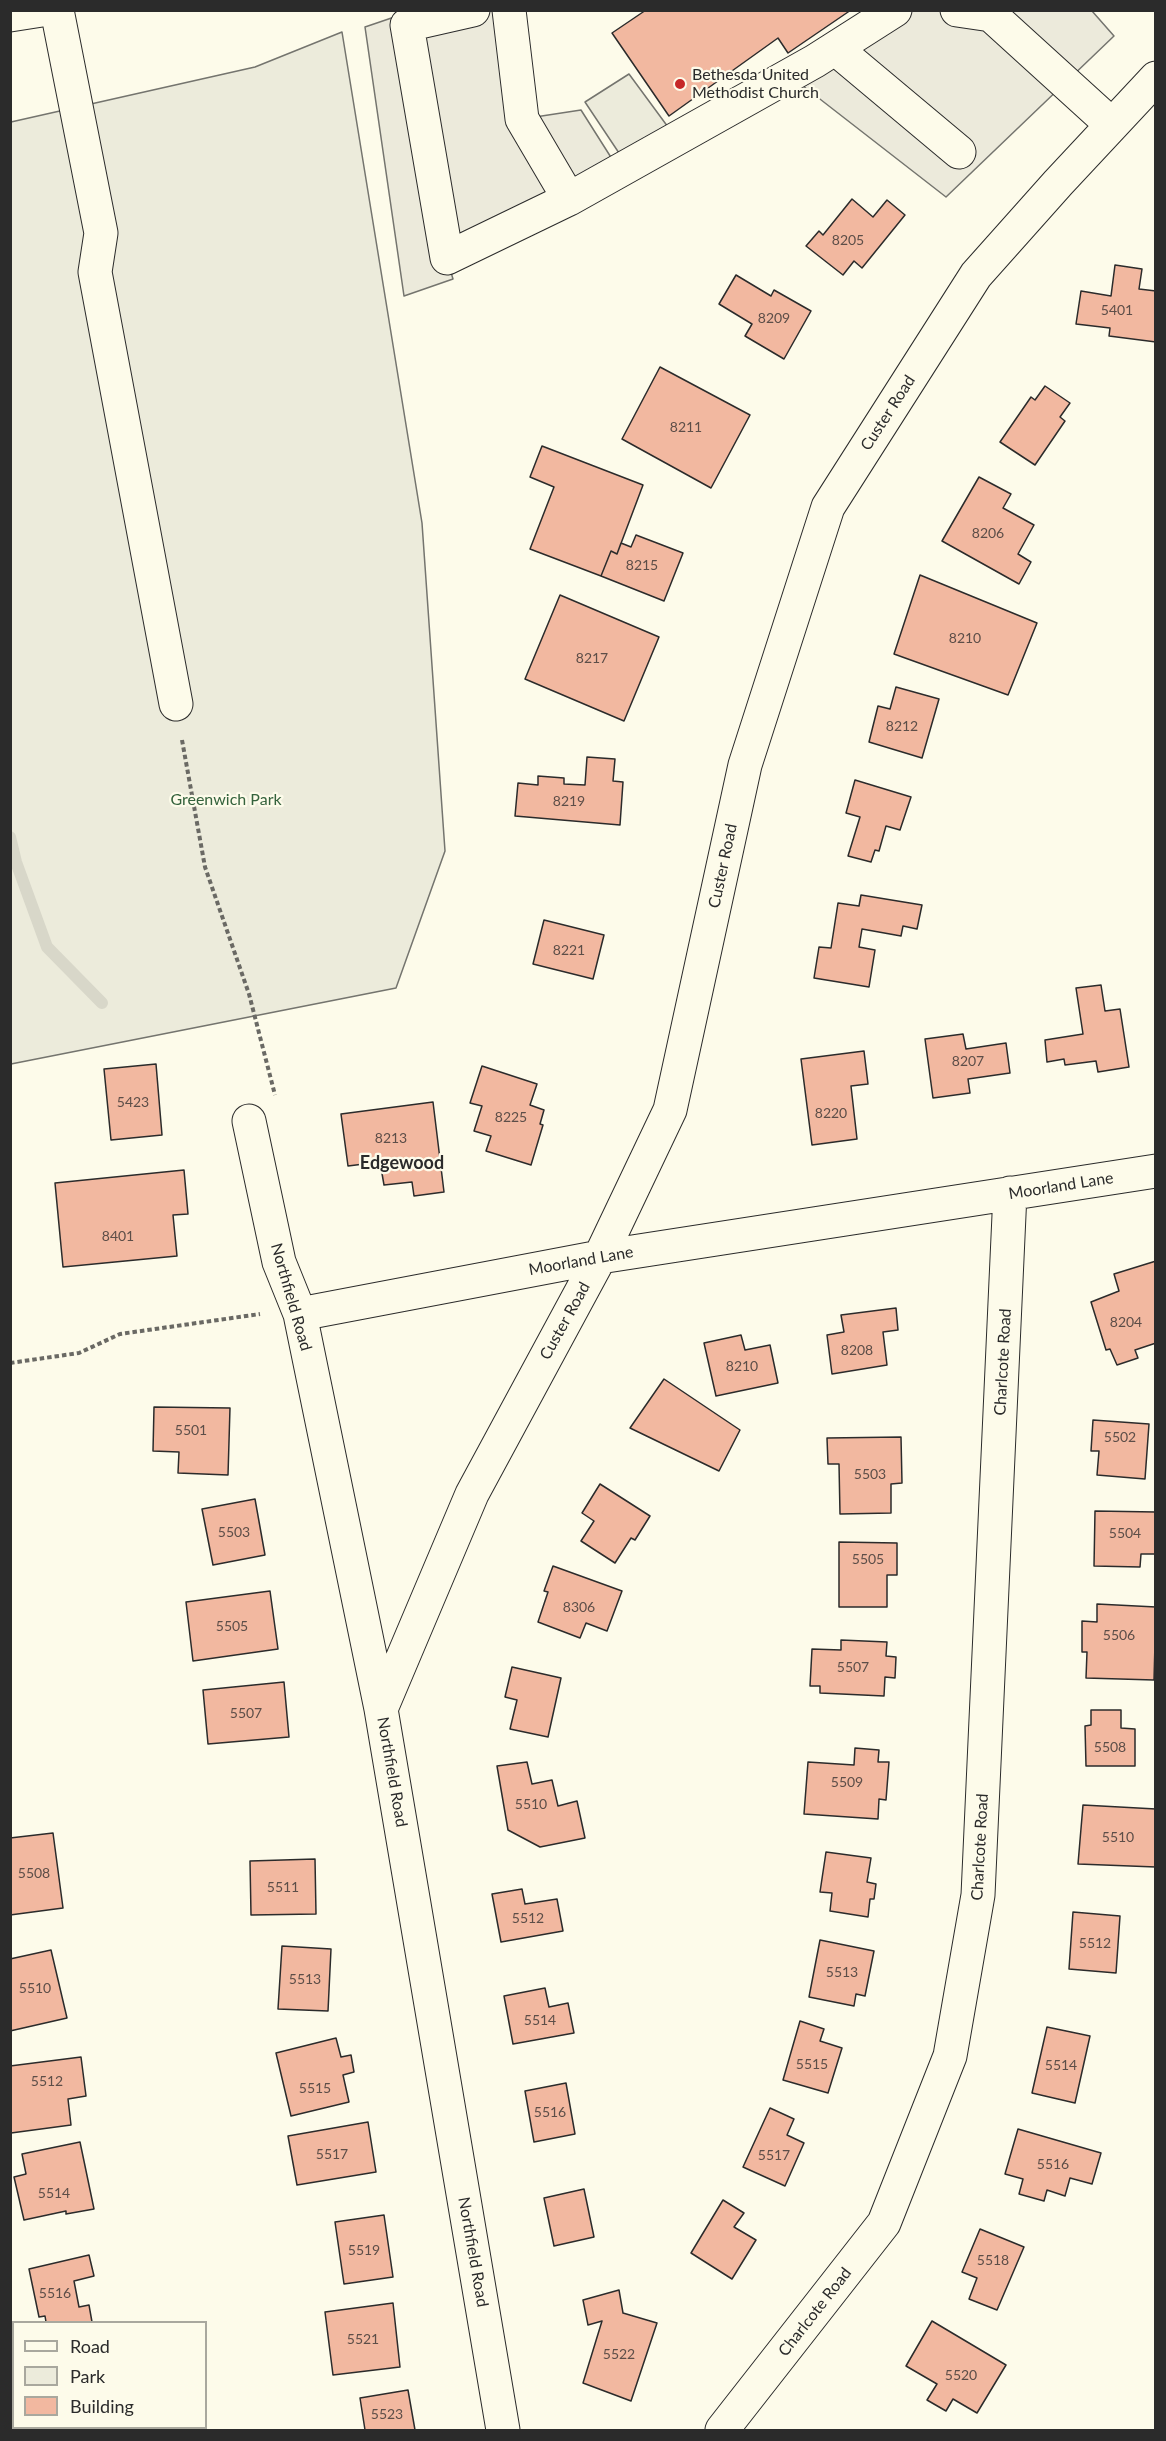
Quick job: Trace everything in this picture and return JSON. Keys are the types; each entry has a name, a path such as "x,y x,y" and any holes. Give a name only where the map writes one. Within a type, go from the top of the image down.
{"street":[{"path":"10,15 42,10"},
{"path":"57,10 101,233 95,272 176,704"},
{"path":"474,10 407,25 447,258 568,199 836,48 895,10"},
{"path":"509,10 522,119 568,199"},
{"path":"957,10 991,15 1112,125"},
{"path":"836,48 959,152"},
{"name":"Custer Road","path":"381,1709 471,1494 600,1257 670,1110 745,765 828,507 976,275 1155,78"},
{"name":"Northfield Road","path":"249,1121 279,1262 300,1314 381,1709 503,2430"},
{"name":"Moorland Lane","path":"300,1314 600,1257 1155,1171"},
{"name":"Charlcote Road","path":"722,2430 884,2223 950,2056 978,1895 1010,1193"}],"path":[{"path":"176,704 205,867 249,994 278,1105"},
{"path":"10,1363 80,1353 120,1334 250,1314 300,1314"}],"green space":[{"name":"Greenwich Park","path":"342,32 422,523 445,851 396,988 11,1064 11,122 255,67"},
{"path":"629,74 668,127 621,156 585,102"}],"shaded area":[{"path":"412,11 509,11 522,119 581,110 619,170 447,259 453,279 404,296 365,27"},
{"path":"895,11 1092,11 1114,36 946,197 789,75"}],"building":[{"name":"Bethesda United Methodist Church","path":"646,10 851,10 788,53 778,38 669,116 612,33"},
{"path":"852,199 873,217 887,200 905,215 862,268 854,261 843,275 806,246 819,231 823,235"},
{"path":"1115,265 1142,269 1139,289 1156,291 1156,342 1109,336 1110,328 1076,324 1081,291 1111,296"},
{"path":"736,275 771,296 774,290 811,311 784,359 745,336 752,324 719,304"},
{"path":"660,367 750,415 711,488 622,439"},
{"path":"1045,386 1070,403 1060,417 1065,421 1035,465 1000,442 1031,397 1035,400"},
{"path":"542,446 643,485 617,554 611,551 601,576 530,549 554,487 530,477"},
{"path":"979,477 1011,494 1003,508 1034,525 1018,554 1031,562 1019,584 942,541"},
{"path":"636,535 683,553 664,601 601,576 611,551 617,554 621,543 631,547"},
{"path":"920,575 1037,623 1008,695 894,654"},
{"path":"560,595 659,637 624,721 525,679"},
{"path":"896,687 939,699 922,758 869,742 878,706 890,709"},
{"path":"587,757 615,759 613,781 623,782 620,825 515,816 518,783 538,785 538,776 564,778 564,784 585,785"},
{"path":"855,780 911,797 900,830 886,826 879,851 875,850 871,862 848,856 860,817 846,813"},
{"path":"861,895 922,905 917,929 903,926 901,936 862,929 859,947 875,950 869,987 814,978 819,947 831,948 838,903 859,906"},
{"path":"544,920 604,935 593,979 533,964"},
{"path":"1101,985 1105,1011 1120,1009 1129,1067 1098,1072 1096,1061 1065,1065 1064,1059 1047,1062 1045,1040 1083,1034 1076,988"},
{"path":"963,1034 966,1049 1006,1043 1010,1073 968,1079 970,1093 933,1098 925,1039"},
{"path":"864,1051 868,1084 851,1086 857,1139 812,1145 801,1059"},
{"path":"156,1064 162,1135 111,1140 104,1069"},
{"path":"482,1066 537,1084 530,1105 544,1110 540,1124 543,1125 531,1165 486,1151 491,1136 474,1131 482,1106 470,1103"},
{"path":"433,1102 444,1192 414,1196 412,1182 384,1185 380,1162 348,1166 341,1114"},
{"path":"184,1170 188,1214 173,1215 177,1256 63,1267 55,1183"},
{"path":"1156,1261 1156,1343 1135,1350 1138,1358 1117,1365 1110,1349 1106,1350 1091,1302 1119,1291 1114,1274"},
{"path":"896,1308 898,1330 883,1332 887,1365 832,1374 827,1335 844,1332 841,1315"},
{"path":"741,1335 745,1350 770,1345 778,1383 716,1396 704,1343"},
{"path":"664,1379 740,1430 719,1471 630,1428"},
{"path":"154,1407 230,1408 228,1475 178,1473 179,1452 153,1451"},
{"path":"1093,1420 1149,1424 1145,1479 1097,1475 1099,1451 1091,1451"},
{"path":"901,1437 902,1483 891,1484 891,1513 840,1514 839,1464 828,1464 827,1438"},
{"path":"600,1484 650,1516 635,1540 631,1538 615,1563 581,1541 594,1521 582,1513"},
{"path":"255,1499 265,1555 213,1565 202,1509"},
{"path":"1095,1511 1156,1512 1156,1554 1141,1554 1140,1567 1094,1566"},
{"path":"839,1542 897,1543 897,1575 887,1575 887,1607 839,1607"},
{"path":"553,1566 622,1591 607,1631 586,1623 580,1638 538,1622 548,1592 544,1591"},
{"path":"270,1591 278,1649 193,1661 186,1602"},
{"path":"1097,1604 1156,1607 1154,1680 1086,1678 1087,1652 1082,1652 1082,1621 1097,1622"},
{"path":"841,1640 887,1642 886,1656 896,1657 895,1678 885,1677 884,1696 820,1693 820,1686 810,1686 812,1649 841,1650"},
{"path":"512,1667 561,1678 548,1737 510,1729 517,1700 505,1697"},
{"path":"284,1682 289,1737 208,1744 203,1690"},
{"path":"1091,1710 1121,1710 1121,1728 1135,1729 1135,1766 1086,1766 1085,1726 1091,1725"},
{"path":"855,1748 879,1750 878,1762 889,1762 886,1800 879,1799 878,1819 804,1814 808,1762 854,1765"},
{"path":"527,1762 532,1784 552,1780 558,1806 577,1801 585,1838 540,1847 508,1830 497,1766"},
{"path":"1083,1805 1156,1809 1156,1867 1078,1864"},
{"path":"53,1833 63,1908 10,1915 10,1838"},
{"path":"826,1852 871,1858 867,1882 876,1884 874,1899 870,1899 868,1917 830,1911 832,1893 820,1892"},
{"path":"315,1859 316,1914 251,1915 250,1861"},
{"path":"522,1889 525,1904 557,1899 563,1931 501,1942 492,1894"},
{"path":"1073,1912 1120,1916 1116,1973 1069,1969"},
{"path":"820,1940 874,1951 865,1996 856,1994 854,2006 809,1997"},
{"path":"282,1946 331,1949 328,2011 278,2009"},
{"path":"51,1950 67,2018 10,2031 10,1959"},
{"path":"545,1988 549,2007 568,2003 574,2033 513,2044 504,1996"},
{"path":"800,2021 824,2029 820,2041 842,2048 828,2093 783,2080"},
{"path":"1047,2027 1090,2036 1075,2103 1032,2093"},
{"path":"336,2038 341,2057 351,2055 354,2072 343,2075 349,2102 291,2116 276,2053"},
{"path":"81,2057 86,2096 68,2099 71,2125 11,2133 10,2066"},
{"path":"566,2083 575,2134 534,2142 525,2091"},
{"path":"770,2108 794,2119 787,2135 804,2143 785,2186 743,2167"},
{"path":"368,2122 376,2172 297,2185 288,2136"},
{"path":"1018,2129 1101,2153 1092,2184 1070,2178 1065,2196 1047,2190 1044,2201 1019,2194 1023,2179 1005,2174"},
{"path":"80,2142 94,2209 66,2214 66,2211 24,2220 14,2177 26,2174 22,2154"},
{"path":"584,2189 594,2237 554,2246 544,2198"},
{"path":"723,2200 744,2213 734,2227 756,2240 732,2279 691,2253"},
{"path":"384,2215 393,2277 344,2284 335,2222"},
{"path":"980,2229 1024,2247 997,2310 969,2299 977,2278 962,2272"},
{"path":"89,2255 94,2276 74,2281 79,2307 89,2305 92,2321 46,2321 45,2316 39,2317 29,2269"},
{"path":"619,2290 623,2313 657,2323 631,2401 583,2383 602,2321 588,2325 583,2300"},
{"path":"393,2303 400,2367 333,2375 325,2312"},
{"path":"932,2321 1006,2365 977,2413 953,2399 946,2411 927,2400 937,2384 906,2366"},
{"path":"408,2390 415,2430 365,2430 360,2398"}],"waterway":[{"path":"10,837 16,862 47,947 102,1003"}],"place":[{"name":"Bethesda United Methodist Church","path":"680,84"}],"district":[{"name":"Edgewood","path":"402,1163"}]}
